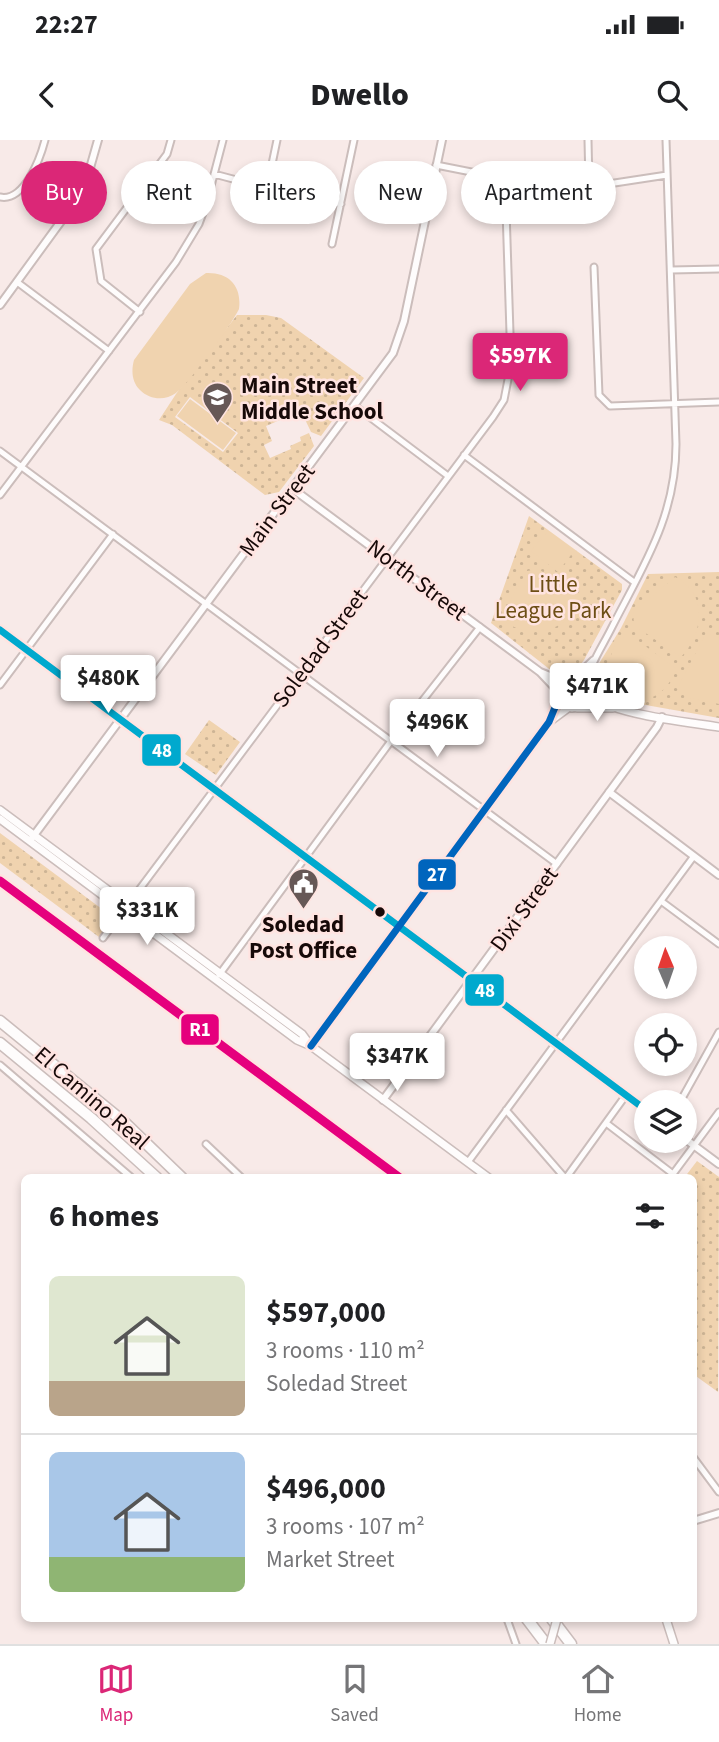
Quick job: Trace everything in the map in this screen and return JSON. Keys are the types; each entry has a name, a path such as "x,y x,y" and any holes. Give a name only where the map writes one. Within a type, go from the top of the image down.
{"highway":[{"name":"El Camino Real","path":"0,1021 125,1123 178,1174"},
{"name":"El Camino Real","path":"0,1043 153,1174"},
{"path":"530,1622 548,1644"},
{"path":"556,1622 572,1644"}],"main road":[{"path":"311,1046 549,722 562,681 574,678 581,681 596,701 614,708"},
{"path":"577,708 585,700 587,690"},
{"path":"558,700 562,706 568,708 614,708 719,727"},
{"path":"549,722 568,708"},
{"path":"0,810 32,838 125,908 217,977 302,1034 311,1046 484,1174"},
{"path":"0,819 32,838"},
{"path":"548,1644 553,1622"},
{"path":"667,1622 674,1644"}],"street":[{"path":"4,198 17,195 34,170 45,140"},
{"path":"0,305 78,198 86,183 98,140"},
{"path":"140,312 101,281 96,249 167,154 171,140"},
{"path":"216,166 223,140"},
{"path":"273,161 277,140"},
{"path":"332,244 354,140"},
{"name":"Main Street","path":"437,161 442,140"},
{"path":"588,140 588,161"},
{"path":"587,690 593,660 659,534 671,496 676,460 666,140"},
{"path":"616,183 667,175"},
{"path":"0,495 140,312 199,224"},
{"name":"Main Street","path":"32,838 393,353 400,337 424,224"},
{"name":"Soledad Street","path":"103,938 504,400 511,364 506,224"},
{"path":"594,267 599,395 610,406 719,402"},
{"path":"671,270 719,269"},
{"path":"17,282 109,351"},
{"path":"355,407 448,475"},
{"path":"0,451 557,864"},
{"path":"464,456 634,582"},
{"name":"North Street","path":"293,489 540,672 557,690"},
{"path":"0,685 113,534"},
{"path":"217,977 391,741 480,627"},
{"path":"0,630 634,1102"},
{"path":"574,678 593,660"},
{"name":"North Street","path":"540,672 562,681"},
{"name":"Dixi Street","path":"383,1100 662,717"},
{"path":"609,792 719,875"},
{"path":"468,1161 694,856"},
{"path":"661,901 719,944"},
{"path":"687,1090 719,1032"},
{"path":"0,1065 127,1174"},
{"path":"569,1174 626,1096"},
{"path":"506,1110 562,1174"},
{"path":"697,1141 719,1112"},
{"path":"606,1123 669,1174"},
{"path":"206,1144 238,1174"},
{"path":"697,1147 719,1164"},
{"path":"672,1174 688,1153"},
{"path":"697,1462 719,1492"},
{"path":"697,1520 719,1513"},
{"path":"508,1622 516,1644"}],"green space":[{"path":"206,273 221,275 232,282 238,294 239,309 182,388 167,397 148,396 137,387 134,380 134,360 190,284"},
{"path":"237,315 281,318 364,378 321,436 311,432 301,411 266,426 272,441 264,445 270,458 291,449 290,446 301,441 300,437 309,433 314,446 279,492 265,495 172,425 159,420","holes":["190,397 238,433 223,452 175,417"]},
{"path":"190,399 236,433 223,450 177,416"},
{"name":"Little League Park","path":"529,516 622,584 622,590 584,660 574,670 563,675 553,672 491,623"},
{"path":"548,531 574,551 558,572 531,551"},
{"path":"539,569 577,598 578,607 552,629 531,632 521,630 500,618 527,571"},
{"path":"719,572 719,718 606,700 593,689 592,678 595,670 621,628 648,574"},
{"path":"675,577 693,593 699,615 694,637 681,657 638,628 634,624 633,612"},
{"path":"706,633 719,638 719,704 685,697 679,685"},
{"path":"630,635 677,669 663,690 647,699 627,699 598,692 615,644 618,639"},
{"path":"209,720 240,742 216,775 185,754"},
{"path":"0,833 114,918 99,937 0,863"},
{"path":"697,1161 719,1177 718,1392 697,1377 697,1174 687,1174"}],"transit line":[{"name":"48","path":"0,630 634,1101"},
{"name":"27","path":"311,1046 549,722 558,700"},
{"name":"R1","path":"0,881 395,1174"}],"place":[{"name":"Main Street Middle School","path":"218,425"},
{"name":"Soledad Post Office","path":"303,910"}]}
